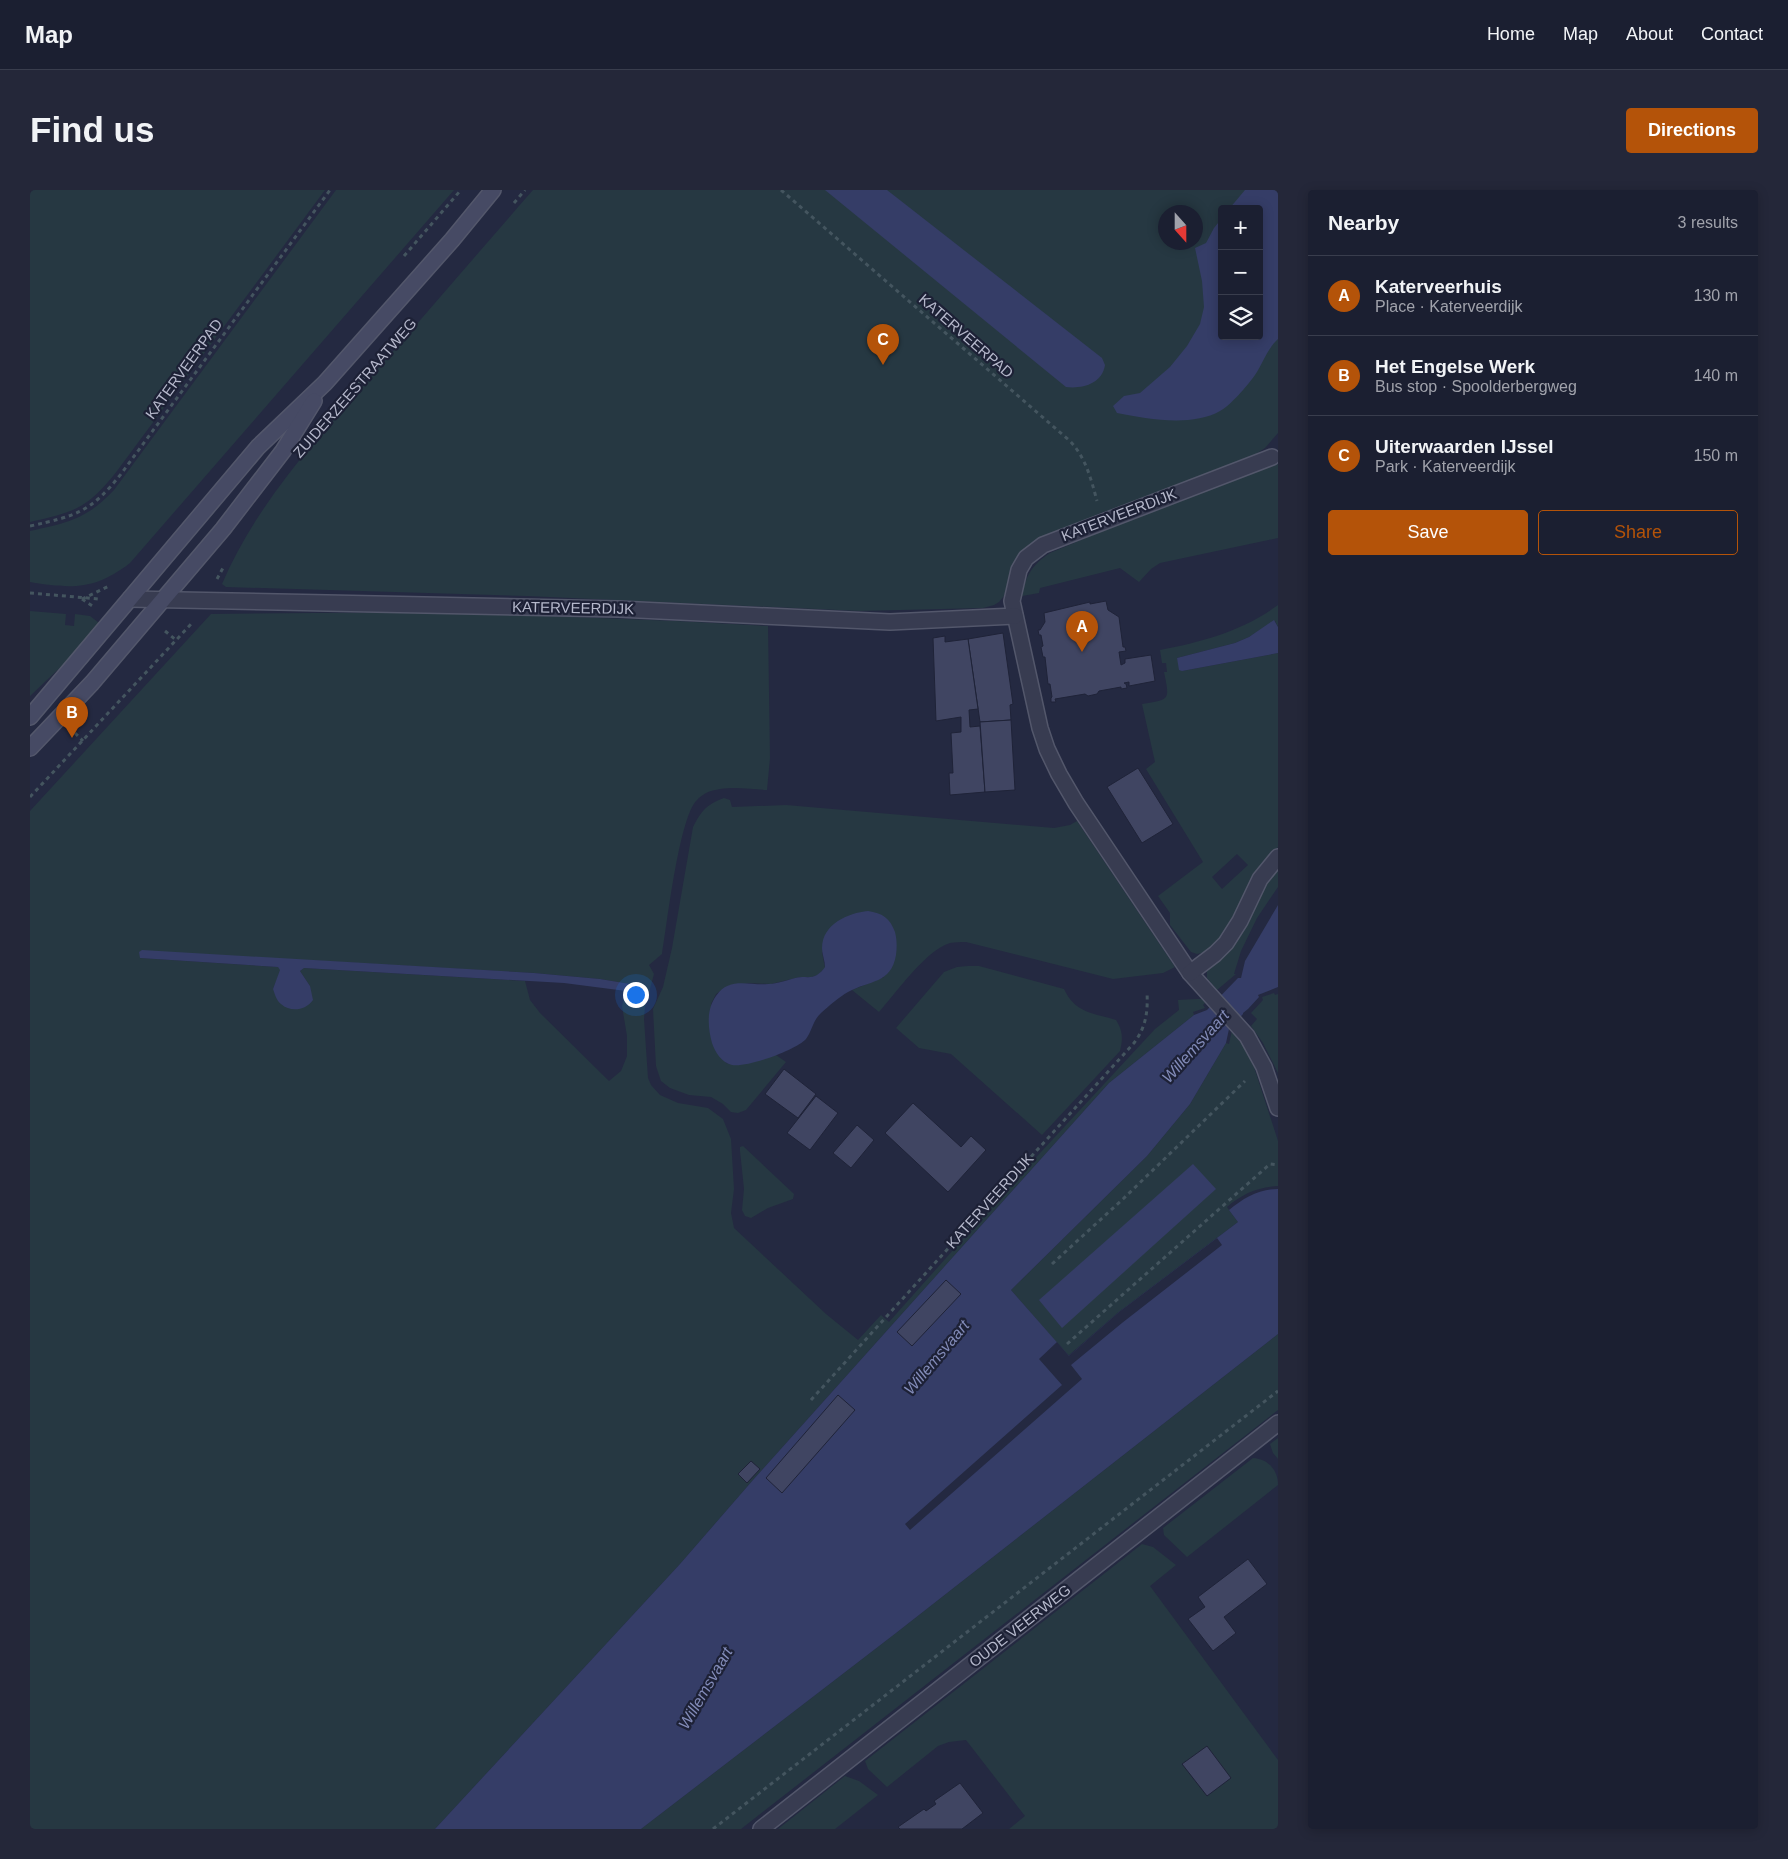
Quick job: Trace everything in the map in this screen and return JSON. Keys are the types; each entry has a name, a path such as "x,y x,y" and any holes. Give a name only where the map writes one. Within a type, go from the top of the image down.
{"main road":[{"name":"ZUIDERZEESTRAATWEG","path":"30,717 258,447 325,383 452,240 493,190"},
{"name":"ZUIDERZEESTRAATWEG","path":"30,748 92,683 223,529 283,451 325,383"}],"street":[{"name":"KATERVEERDIJK","path":"1272,457 1050,542 1026,558 1019,570 1012,601 1040,728 1047,749 1059,774 1081,812 1190,973 1247,1036 1264,1067 1278,1108"},
{"name":"KATERVEERDIJK","path":"130,599 618,609 890,622 1015,616"},
{"path":"1190,973 1226,943 1235,930 1260,879 1278,857"},
{"name":"OUDE VEERWEG","path":"761,1829 1278,1423"}],"path":[{"name":"KATERVEERPAD","path":"30,526 74,515 90,507 106,492 330,190"},
{"path":"512,204 525,190"},
{"name":"KATERVEERPAD","path":"781,190 1070,441 1080,454 1088,470 1104,521"},
{"name":"ZUIDERZEESTRAATWEG","path":"331,415 375,364"},
{"path":"30,797 193,622 206,602 228,559"},
{"path":"30,593 82,598"},
{"path":"74,732 83,741"},
{"name":"KATERVEERDIJK","path":"811,1400 1134,1043 1142,1031 1146,1018 1147,992"},
{"path":"1052,1264 1123,1199 1249,1077 1264,1067"},
{"path":"1067,1344 1270,1164 1278,1165"},
{"path":"713,1829 1278,1391"}],"shaded area":[{"path":"30,190 325,190 107,483 89,501 79,507 58,515 30,522"},
{"path":"336,190 454,190 130,563 117,572 94,583 58,586 30,582 30,531 66,522 85,514 95,508 114,490"},
{"path":"533,190 1278,190 1278,433 1265,448 1250,458 1112,511 1106,511 1046,536 1013,566 1004,596 999,602 983,608 860,611 527,596 226,587 222,584 251,528 287,476 327,427"},
{"path":"1278,464 1278,538 1160,563 1151,569 1139,582 1120,568 1040,588 1039,593 1022,596 1025,582 1034,566 1050,553 1131,519"},
{"path":"1278,605 1278,627 1275,621 1235,643 1177,658 1182,671 1278,653 1278,847 1255,876 1245,892 1234,918 1221,938 1206,952 1197,954 1191,952 1170,925 1170,913 1158,896 1203,862 1146,769 1155,762 1142,704 1163,699 1167,694 1164,672 1167,672 1166,663 1162,663 1160,650 1222,634 1265,614","holes":["1237,854 1248,865 1222,889 1212,877"]},
{"path":"30,611 66,614 65,625 74,626 75,614 90,616 99,623 68,660 30,696"},
{"path":"439,612 768,626 770,758 767,790 736,788 713,791 699,798 691,810 679,849 662,954 649,965 654,974 645,1007 644,1019 648,1078 651,1085 660,1095 678,1103 708,1108 723,1119 731,1139 734,1189 731,1213 734,1228 826,1314 858,1340 881,1315 889,1322 1028,1166 1155,1029 1179,1010 1178,1000 1202,999 1206,1002 1203,1005 1205,1008 1193,1012 1194,1015 1109,1083 680,1564 435,1829 30,1829 30,811 211,614","holes":["140,958 305,960 534,973 600,979 629,984 630,989 626,991 622,1006 627,1036 627,1056 621,1071 609,1081 540,1013 530,1000 525,981 304,968 300,971 310,986 273,989 281,970 278,967"]},
{"path":"724,798 730,800 732,807 786,805 1054,828 1070,825 1077,821 1175,967 1163,973 1113,979 966,942 950,943 941,947 921,963 879,1012 852,990 884,977 822,952 825,968 818,975 771,984 749,983 723,989 716,994 711,1004 726,1063 737,1065 776,1055 786,1062 746,1110 738,1113 731,1112 723,1104 711,1097 689,1095 670,1088 661,1081 656,1066 653,1009 663,987 672,948 693,827 705,809"},
{"path":"1278,867 1278,887 1257,918 1241,951 1234,974 1236,974 1217,990 1207,978 1207,971"},
{"path":"979,966 1064,989 1068,997 1079,1008 1116,1020 1120,1028 1122,1039 1120,1051 1042,1135 951,1054 919,1048 896,1028 944,972 957,967"},
{"path":"1274,993 1275,995 1278,994 1278,1073 1263,1043 1251,1026 1257,1019 1251,1013 1263,1000 1262,997"},
{"path":"1232,1030 1238,1036 1254,1067 1278,1141 1278,1186 1264,1188 1238,1198 1227,1207 1238,1222 1119,1312 1068,1356 1011,1290 1147,1156 1190,1104 1226,1043 1229,1044"},
{"path":"743,1146 794,1194 793,1199 768,1208 751,1218 745,1216 742,1210 744,1189 740,1151 740,1147"},
{"path":"1278,1334 1278,1410 741,1829 641,1829 896,1633"},
{"path":"1278,1438 1278,1459 1273,1453 1270,1444"},
{"path":"1253,1458 1268,1463 1271,1466 1278,1480 1278,1485 1187,1557 1164,1535 1163,1528"},
{"path":"1142,1544 1153,1547 1176,1565 1150,1586 1278,1760 1278,1829 1009,1829 1025,1816 966,1740 949,1742 938,1746 887,1787 868,1769 865,1761"},
{"path":"845,1776 859,1781 878,1795 835,1829 778,1829"}],"water":[{"path":"825,190 887,190 1102,358 1105,365 1100,377 1085,386 1066,387"},
{"path":"1245,190 1278,190 1278,339 1248,384 1234,400 1220,411 1209,416 1183,420 1155,419 1117,413 1113,406 1124,396 1140,393 1170,367 1187,346 1200,324 1204,307 1202,281 1195,250 1203,250 1203,244 1206,243 1218,223 1218,340 1263,340 1263,205 1232,205"},
{"path":"1274,620 1278,627 1278,653 1179,670 1177,658 1235,643 1249,637"},
{"name":"Willemsvaart","path":"1278,905 1278,987 1258,995 1259,997 1229,1029 1226,1043 1190,1104 1147,1156 1011,1290 1069,1356 1119,1312 1238,1222 1229,1210 1252,1195 1271,1189 1278,1189 1278,1334 896,1633 641,1829 435,1829 680,1564 1109,1083 1194,1015 1207,1010 1238,978 1241,978 1245,961"},
{"path":"868,911 885,917 891,923 895,932 896,955 889,971 878,980 848,992 834,1002 818,1016 806,1039 792,1048 748,1064 732,1065 722,1060 712,1043 709,1019 713,1001 721,990 733,984 772,984 817,975 825,967 822,948 826,932 831,926 845,917"},
{"path":"142,950 534,973 600,979 630,984 631,987 626,991 564,983 304,968 300,971 310,986 313,1000 302,1008 289,1009 278,1001 273,989 280,970 278,967 140,958 139,952"},
{"path":"1193,1164 1216,1189 1062,1328 1039,1300"}],"pier":[{"path":"1217,1238 1222,1245 1071,1365 1082,1379 910,1530 905,1524 1062,1385 1039,1359 1057,1342 1069,1356 1119,1312"}],"building":[{"path":"1106,601 1108,610 1119,617 1123,647 1125,647 1126,651 1119,652 1121,665 1125,663 1125,659 1151,655 1155,681 1129,686 1129,682 1124,683 1127,688 1121,689 1121,687 1099,691 1097,694 1088,696 1085,694 1055,699 1056,702 1051,702 1050,684 1048,684 1045,657 1043,657 1041,647 1043,646 1041,635 1039,635 1038,630 1040,630 1045,622 1044,613 1090,602 1090,604"},
{"path":"1003,633 1013,704 1010,705 1011,720 980,722 968,639"},
{"path":"945,636 945,642 968,639 978,709 969,710 970,727 980,726 985,792 950,795 949,773 953,773 951,733 961,732 961,717 936,721 933,638"},
{"path":"1011,720 1015,790 985,792 980,722"},
{"path":"1138,768 1173,824 1142,843 1107,787"},
{"path":"784,1069 816,1094 798,1118 765,1094"},
{"path":"816,1096 838,1113 810,1150 787,1133"},
{"path":"913,1103 961,1147 971,1136 986,1150 948,1192 885,1133"},
{"path":"857,1125 874,1140 851,1168 833,1153"},
{"path":"946,1280 961,1294 912,1346 897,1332"},
{"path":"838,1395 855,1410 782,1493 766,1478"},
{"path":"751,1461 760,1469 747,1483 738,1474"},
{"path":"1248,1559 1267,1584 1224,1617 1236,1633 1213,1651 1188,1619 1205,1607 1198,1597"},
{"path":"1207,1746 1231,1778 1207,1796 1182,1764"},
{"path":"960,1783 983,1813 962,1829 900,1829 898,1827 924,1809 926,1811 936,1804 934,1801"}],"place":[{"name":"Uiterwaarden IJssel","path":"883,365"},
{"name":"Katerveerhuis","path":"1082,652"},
{"name":"Het Engelse Werk","path":"72,738"}]}
